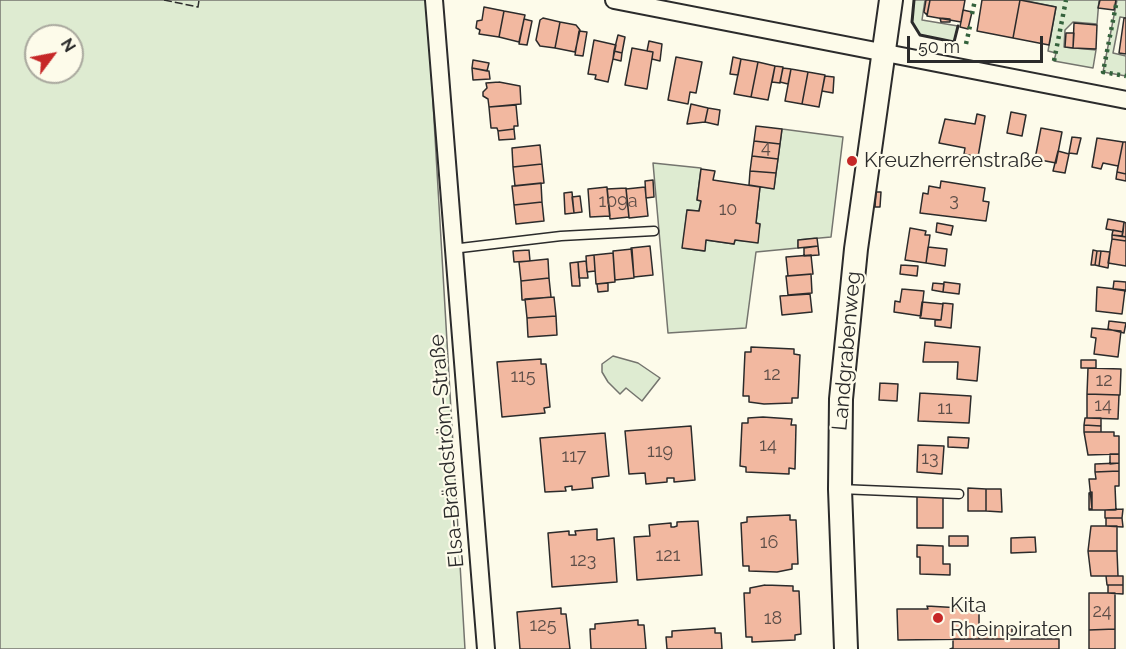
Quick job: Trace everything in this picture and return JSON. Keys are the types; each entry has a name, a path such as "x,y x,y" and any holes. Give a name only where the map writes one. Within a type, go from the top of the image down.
{"street":[{"name":"Elsa-Brändström-Straße","path":"434,0 452,249 486,649"},
{"path":"614,0 1126,100"},
{"name":"Landgrabenweg","path":"846,649 840,489 841,399 847,328 891,0"}],"lane":[{"path":"452,249 561,237 654,231"},
{"path":"840,489 958,494"}],"green space":[{"path":"0,0 427,0 465,649 0,649"},
{"path":"914,0 925,0 922,20 958,26 954,42 920,35 912,22"},
{"path":"1022,0 1099,0 1097,24 1073,22 1065,30 1064,47 1096,50 1093,68 1054,61 1056,53 1048,51 1056,7"},
{"path":"1117,0 1126,0 1126,18 1120,17 1113,53 1126,56 1126,76 1103,72"},
{"path":"782,129 843,137 831,237 798,240 798,248 756,252 746,328 668,333 653,163 701,168 697,200 701,201 699,211 687,210 683,248 704,251 706,240 734,244 735,240 757,242 760,224 756,223 760,187 774,188"},
{"path":"613,356 638,363 660,378 642,401 626,388 620,394 608,382 602,372 602,364"}],"building":[{"path":"926,0 930,0 927,15 924,12"},
{"path":"930,0 965,0 961,22 927,16"},
{"path":"982,0 1020,0 1013,38 977,31"},
{"path":"1020,0 1056,7 1049,45 1013,38"},
{"path":"1100,0 1116,0 1114,10 1098,8"},
{"path":"484,7 504,11 499,37 479,34 480,30 476,28 477,21 482,20"},
{"path":"963,10 972,12 968,29 960,27"},
{"path":"504,11 525,15 519,42 499,37"},
{"path":"543,18 560,22 555,48 540,46 536,40 540,20"},
{"path":"940,18 950,19 950,22 941,22"},
{"path":"1124,18 1126,18 1126,54 1119,53"},
{"path":"524,19 532,21 527,45 519,44"},
{"path":"560,22 576,25 580,30 575,52 555,48"},
{"path":"1074,23 1097,25 1096,49 1073,48"},
{"path":"579,31 587,32 583,56 575,55"},
{"path":"1066,33 1074,33 1073,48 1065,47"},
{"path":"618,35 625,37 622,53 614,51"},
{"path":"594,40 616,45 608,82 595,79 596,75 588,74"},
{"path":"649,41 662,44 660,61 652,59 653,52 647,51"},
{"path":"632,48 653,52 647,89 625,85"},
{"path":"614,51 622,53 621,61 613,59"},
{"path":"676,57 702,62 696,93 690,92 688,104 668,100"},
{"path":"733,57 741,59 738,75 730,74"},
{"path":"741,59 758,62 751,97 734,94"},
{"path":"473,60 489,63 487,71 472,68"},
{"path":"758,62 775,66 768,100 751,97"},
{"path":"775,66 783,67 780,83 772,82"},
{"path":"472,68 489,71 490,79 473,80"},
{"path":"783,68 791,69 788,84 780,82"},
{"path":"791,69 808,72 802,104 785,101"},
{"path":"808,72 825,75 819,107 802,104"},
{"path":"825,76 834,77 833,93 822,91"},
{"path":"499,82 520,86 521,104 489,107 488,99 483,96 487,88 486,83"},
{"path":"691,104 708,108 705,122 687,124"},
{"path":"516,105 518,126 514,126 514,129 498,131 497,128 491,128 489,107"},
{"path":"708,108 720,110 718,125 705,122"},
{"path":"1011,112 1026,115 1022,136 1007,133"},
{"path":"977,114 985,116 978,157 964,154 965,148 939,143 945,119 975,124"},
{"path":"756,126 782,129 780,144 754,141"},
{"path":"1041,128 1062,132 1056,163 1035,159"},
{"path":"514,129 515,139 499,140 498,131"},
{"path":"1072,137 1081,138 1077,154 1069,153"},
{"path":"1097,138 1123,142 1117,172 1118,166 1103,163 1101,169 1092,167"},
{"path":"754,141 780,144 778,159 752,156"},
{"path":"1123,142 1126,142 1126,174 1117,172"},
{"path":"540,145 542,164 513,167 512,148"},
{"path":"1058,151 1069,154 1065,173 1053,171"},
{"path":"752,156 778,159 776,173 750,171"},
{"path":"542,164 544,183 515,186 513,167"},
{"path":"701,169 715,171 713,180 760,187 756,223 760,224 758,243 735,240 734,244 706,240 705,251 682,248 687,210 699,211 701,201 697,200"},
{"path":"750,171 776,173 774,189 749,185"},
{"path":"1117,172 1126,174 1126,181 1116,179"},
{"path":"653,180 654,197 646,198 645,181"},
{"path":"941,181 985,188 983,201 989,202 986,221 920,213 923,193 928,194 929,186 940,188"},
{"path":"541,183 542,202 514,205 512,186"},
{"path":"607,187 610,216 590,217 588,189"},
{"path":"645,187 648,216 629,218 626,189"},
{"path":"626,188 629,217 610,219 607,189"},
{"path":"572,192 574,213 565,214 564,193"},
{"path":"876,192 881,192 880,207 875,207"},
{"path":"580,196 582,212 574,213 572,197"},
{"path":"542,202 544,221 516,224 514,205"},
{"path":"1108,219 1124,222 1123,232 1106,229"},
{"path":"1124,222 1126,223 1126,237 1122,236"},
{"path":"937,223 953,226 951,235 936,232"},
{"path":"910,228 926,231 925,235 930,235 926,263 905,260"},
{"path":"1113,230 1123,232 1122,236 1112,235"},
{"path":"1112,235 1126,237 1126,241 1112,239"},
{"path":"817,238 818,246 798,248 798,240"},
{"path":"1112,239 1126,241 1126,266 1108,263"},
{"path":"650,246 653,275 634,277 631,248"},
{"path":"818,246 819,255 804,256 804,248"},
{"path":"928,247 947,249 945,266 926,263"},
{"path":"632,249 634,278 615,280 613,251"},
{"path":"529,250 530,261 514,262 513,251"},
{"path":"1093,250 1097,251 1095,265 1091,265"},
{"path":"1097,251 1101,251 1099,266 1095,265"},
{"path":"1101,251 1110,252 1108,268 1099,266"},
{"path":"613,253 615,282 596,284 594,255"},
{"path":"594,255 595,271 587,272 586,256"},
{"path":"811,255 813,274 788,276 786,257"},
{"path":"548,259 549,278 521,281 519,262"},
{"path":"586,261 588,278 579,278 578,262"},
{"path":"578,262 580,286 572,286 570,263"},
{"path":"901,265 918,266 917,276 900,274"},
{"path":"811,274 812,293 788,295 786,276"},
{"path":"549,278 551,297 522,300 521,281"},
{"path":"1114,281 1126,282 1126,291 1113,289"},
{"path":"944,282 960,284 959,294 943,292"},
{"path":"608,283 608,291 598,292 597,284"},
{"path":"933,283 944,284 943,292 932,290"},
{"path":"1097,287 1125,290 1122,314 1096,311"},
{"path":"902,289 924,291 921,316 894,312 895,301 900,302"},
{"path":"810,294 812,312 782,315 780,296"},
{"path":"554,297 556,316 527,318 525,299"},
{"path":"922,302 943,304 941,320 920,318"},
{"path":"943,303 953,304 951,328 935,326 935,320 941,320"},
{"path":"556,316 557,335 528,337 527,318"},
{"path":"1109,321 1126,323 1124,333 1108,329"},
{"path":"1092,328 1121,331 1118,357 1094,354 1096,338 1091,337"},
{"path":"925,342 980,347 977,381 957,379 958,362 923,362"},
{"path":"751,347 794,349 794,354 800,355 798,398 792,398 792,403 749,402 749,396 743,396 745,352 751,352"},
{"path":"541,359 541,364 546,364 550,407 544,408 545,413 502,417 497,362"},
{"path":"1081,360 1096,360 1096,368 1081,368"},
{"path":"1088,368 1121,369 1120,395 1087,394"},
{"path":"880,383 898,384 897,401 879,400"},
{"path":"920,393 971,396 969,423 918,421"},
{"path":"1087,394 1119,395 1118,419 1087,418"},
{"path":"748,418 792,419 791,425 796,425 795,469 789,468 789,474 746,472 746,467 740,466 742,423 748,423"},
{"path":"1085,418 1101,418 1101,426 1084,425"},
{"path":"1084,425 1101,426 1101,432 1084,432"},
{"path":"691,426 695,480 674,482 674,478 667,478 667,482 646,484 645,473 629,474 625,431"},
{"path":"1084,432 1114,432 1114,436 1119,436 1119,454 1088,455"},
{"path":"605,433 609,476 592,478 593,488 572,490 572,486 565,487 566,491 545,492 540,438"},
{"path":"948,437 969,438 968,448 948,447"},
{"path":"918,445 944,446 942,474 917,472"},
{"path":"1110,454 1119,454 1119,463 1110,464"},
{"path":"1119,463 1119,471 1095,472 1095,464"},
{"path":"1119,471 1119,486 1115,486 1116,510 1089,510 1092,509 1089,479 1096,479 1095,472"},
{"path":"968,488 986,489 986,511 968,511"},
{"path":"986,489 1001,489 1002,512 986,511"},
{"path":"1092,492 1092,509 1089,509 1089,493"},
{"path":"917,496 943,496 943,528 917,528"},
{"path":"1123,509 1122,518 1105,518 1105,510"},
{"path":"790,515 790,520 796,520 798,564 792,564 792,569 777,572 749,571 749,566 743,566 741,523 747,522 747,517"},
{"path":"1106,518 1122,518 1123,527 1106,526"},
{"path":"698,521 702,575 637,580 634,537 650,536 649,525 671,523 671,527 674,527 677,526 677,522"},
{"path":"1091,526 1117,526 1117,551 1088,551"},
{"path":"597,529 597,540 614,538 617,582 552,587 548,533 569,531 569,535 576,535 575,531"},
{"path":"949,536 968,536 968,546 949,546"},
{"path":"1035,537 1036,552 1011,553 1011,538"},
{"path":"917,545 943,546 943,564 950,564 950,575 920,574"},
{"path":"1088,551 1117,551 1118,576 1091,576"},
{"path":"1106,576 1123,576 1123,585 1107,585"},
{"path":"765,585 793,586 793,591 799,591 801,634 795,635 795,640 752,642 752,637 746,637 744,593 750,593 750,588"},
{"path":"1108,585 1123,585 1123,594 1108,593"},
{"path":"1089,593 1115,593 1115,629 1089,630"},
{"name":"Kita Rheinpiraten","path":"927,606 979,609 979,639 898,640 897,609 928,609"},
{"path":"561,608 561,614 566,614 570,649 520,649 517,612"},
{"path":"638,620 638,625 644,625 646,649 591,649 590,629 595,629 595,624"},
{"path":"979,627 1012,627 1012,639 979,639"},
{"path":"715,628 715,633 721,633 722,649 667,649 666,637 672,637 672,631"},
{"path":"1115,629 1115,649 1089,649 1089,630"},
{"path":"953,639 1059,639 1059,649 950,649 953,648"}],"hedge":[{"path":"972,14 975,0"},
{"path":"1054,61 1066,0"},
{"path":"1116,5 1103,72 1126,76"},
{"path":"966,44 970,26"}],"fence":[{"path":"164,0 198,7 199,0"}],"wall":[{"path":"914,0 912,22 920,35 954,42 958,26"}],"place":[{"name":"Kreuzherrenstraße","path":"852,161"},
{"name":"Kita Rheinpiraten","path":"938,618"}]}
